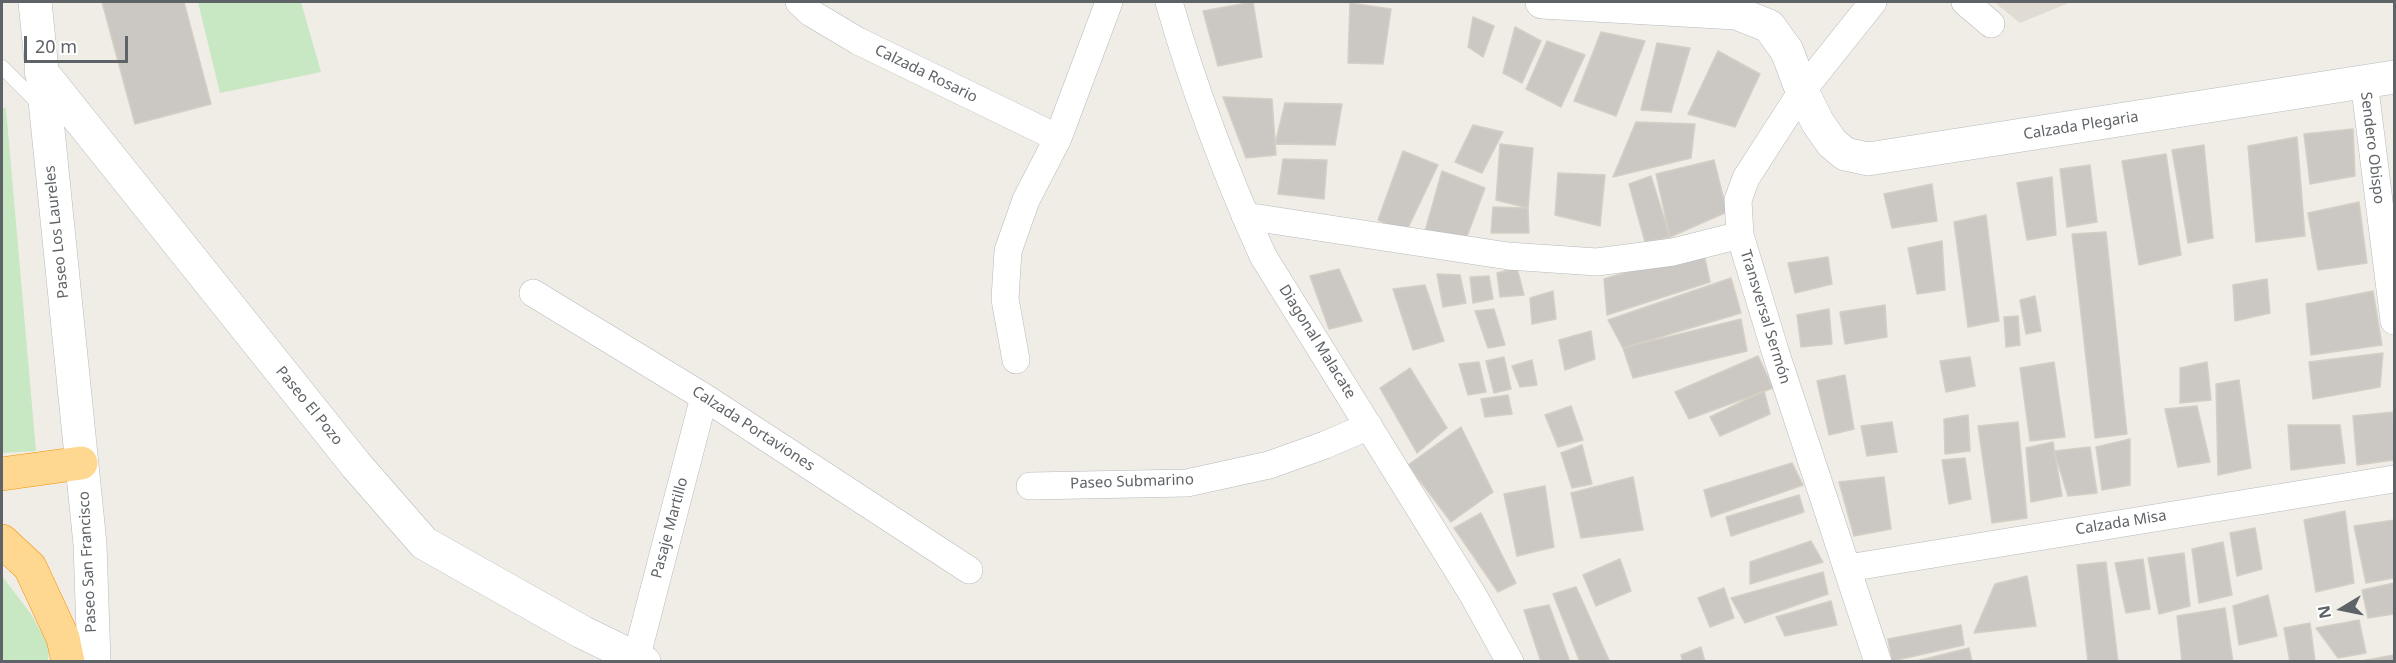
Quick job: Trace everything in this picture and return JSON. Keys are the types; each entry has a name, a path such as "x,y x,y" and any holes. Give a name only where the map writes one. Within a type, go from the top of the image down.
{"highway":[{"path":"2,474 81,463"},
{"path":"2,541 30,567 63,638 68,662"}],"street":[{"name":"Paseo Los Laureles","path":"35,2 40,71 81,463"},
{"name":"Calzada Rosario","path":"800,2 811,13 858,41 1058,138"},
{"path":"1016,360 1005,299 1008,251 1026,200 1058,138 1109,2"},
{"name":"Diagonal Malacate","path":"1169,2 1181,43 1245,216 1263,256 1473,595 1510,662"},
{"path":"1542,2 1736,13 1769,26 1787,51 1802,91"},
{"name":"Transversal Sermón","path":"1873,2 1802,91 1746,178 1738,200 1740,235 1776,354 1878,662"},
{"path":"1965,2 1991,24"},
{"name":"Paseo El Pozo","path":"40,71 356,465 424,543 582,632 640,660"},
{"name":"Calzada Plegaria","path":"1802,91 1818,123 1832,143 1845,154 1868,159 2379,79"},
{"name":"Sendero Obispo","path":"2379,79 2394,321"},
{"path":"1245,216 1508,256 1597,262 1673,252 1740,235"},
{"name":"Calzada Portaviones","path":"533,293 704,397 969,570"},
{"name":"Pasaje Martillo","path":"640,660 704,397"},
{"name":"Paseo Submarino","path":"1030,486 1187,483 1269,465 1369,426"},
{"name":"Paseo San Francisco","path":"81,463 90,543 94,662"},
{"name":"Calzada Misa","path":"1848,568 2394,478"}],"lane":[{"path":"2,67 44,109"}],"shaded area":[{"path":"1994,2 2071,2 2020,23"}],"green space":[{"path":"198,2 301,2 321,72 220,93"},
{"path":"2,107 6,109 36,451 2,453"},
{"path":"2,576 31,614 49,646 48,661 2,661"}],"building":[{"path":"102,2 184,2 211,104 135,124"},
{"path":"1253,2 1262,57 1218,66 1203,11"},
{"path":"1350,3 1391,9 1383,64 1348,63"},
{"path":"1473,17 1494,26 1483,57 1468,47"},
{"path":"1515,27 1541,41 1522,83 1503,73"},
{"path":"1601,32 1645,41 1616,116 1574,101"},
{"path":"1547,41 1585,55 1561,107 1526,89"},
{"path":"1657,43 1690,48 1671,112 1641,110"},
{"path":"1718,51 1760,74 1735,127 1688,114"},
{"path":"1223,97 1272,99 1276,155 1246,158"},
{"path":"1285,103 1342,104 1335,145 1275,144"},
{"path":"1636,122 1695,124 1691,158 1613,177"},
{"path":"1473,125 1503,132 1482,173 1455,162"},
{"path":"2353,129 2355,176 2310,184 2304,134"},
{"path":"2297,137 2305,236 2256,242 2248,146"},
{"path":"1500,144 1533,148 1528,208 1496,200"},
{"path":"2204,145 2213,238 2188,243 2172,150"},
{"path":"1403,151 1438,165 1406,232 1378,220"},
{"path":"2166,154 2181,255 2139,265 2122,161"},
{"path":"1283,159 1327,160 1324,199 1278,194"},
{"path":"1714,160 1727,212 1670,237 1656,174"},
{"path":"2090,165 2097,222 2067,227 2060,169"},
{"path":"1442,171 1485,188 1463,247 1424,235"},
{"path":"1558,173 1605,175 1600,226 1555,215"},
{"path":"1651,176 1670,237 1645,242 1629,184"},
{"path":"2052,177 2056,235 2027,240 2017,183"},
{"path":"1932,184 1937,221 1892,228 1884,194"},
{"path":"2359,202 2367,263 2318,270 2308,213"},
{"path":"1493,207 1528,208 1529,233 1491,233"},
{"path":"1986,215 1999,321 1968,327 1954,222"},
{"path":"2106,232 2127,434 2095,438 2072,234"},
{"path":"1942,241 1945,290 1917,294 1908,248"},
{"path":"1703,249 1710,282 1607,315 1604,279"},
{"path":"1828,257 1832,284 1795,293 1788,263"},
{"path":"1517,268 1524,295 1500,297 1497,273"},
{"path":"1339,269 1362,321 1329,329 1310,276"},
{"path":"1437,274 1460,275 1466,303 1443,307"},
{"path":"1489,276 1493,299 1473,303 1470,277"},
{"path":"1731,278 1741,313 1623,348 1608,320"},
{"path":"2267,279 2270,313 2235,321 2233,285"},
{"path":"1425,285 1444,341 1413,350 1393,289"},
{"path":"1553,291 1556,319 1532,324 1530,298"},
{"path":"2373,291 2382,345 2311,355 2306,304"},
{"path":"2035,296 2041,331 2026,334 2020,300"},
{"path":"1885,305 1887,337 1845,344 1840,312"},
{"path":"1494,309 1505,345 1488,348 1475,311"},
{"path":"1829,309 1832,344 1801,347 1797,315"},
{"path":"2018,316 2020,345 2006,347 2004,317"},
{"path":"1741,319 1747,351 1633,378 1623,348"},
{"path":"1591,331 1595,359 1565,370 1559,340"},
{"path":"2383,353 2380,387 2313,399 2309,362"},
{"path":"1758,356 1773,388 1689,419 1675,392"},
{"path":"1504,357 1511,389 1494,393 1486,361"},
{"path":"1970,357 1975,386 1946,392 1940,361"},
{"path":"1532,360 1537,385 1520,387 1512,366"},
{"path":"1479,362 1486,392 1468,395 1459,364"},
{"path":"2054,362 2065,437 2030,441 2020,368"},
{"path":"2207,362 2211,400 2180,403 2180,368"},
{"path":"1410,368 1447,428 1417,453 1380,388"},
{"path":"1845,375 1854,429 1829,435 1817,381"},
{"path":"2239,380 2251,468 2218,475 2216,384"},
{"path":"1764,391 1770,414 1720,436 1710,417"},
{"path":"1508,395 1512,414 1485,417 1481,399"},
{"path":"1571,406 1583,440 1558,447 1545,415"},
{"path":"2197,406 2210,462 2178,467 2165,409"},
{"path":"2393,412 2394,460 2357,465 2353,416"},
{"path":"1968,415 1970,451 1945,454 1944,419"},
{"path":"1892,422 1897,452 1867,456 1861,426"},
{"path":"2018,422 2027,518 1992,523 1978,426"},
{"path":"2288,425 2340,425 2345,463 2291,470"},
{"path":"1461,427 1493,492 1451,522 1408,465"},
{"path":"2130,439 2130,485 2102,490 2096,447"},
{"path":"2053,442 2062,496 2031,502 2026,448"},
{"path":"1582,445 1592,484 1572,488 1561,453"},
{"path":"2090,447 2097,493 2068,496 2054,451"},
{"path":"1965,458 1971,499 1949,504 1942,460"},
{"path":"1792,463 1803,485 1711,517 1704,490"},
{"path":"1633,477 1643,530 1581,538 1571,493"},
{"path":"1884,477 1891,529 1854,536 1839,482"},
{"path":"1545,486 1554,547 1517,556 1504,494"},
{"path":"1799,495 1804,512 1731,536 1726,517"},
{"path":"2345,511 2354,583 2316,592 2304,520"},
{"path":"1481,513 1516,583 1498,592 1454,528"},
{"path":"2394,520 2394,578 2366,583 2354,526"},
{"path":"2255,528 2262,569 2237,576 2230,533"},
{"path":"1811,541 1823,562 1750,584 1750,562"},
{"path":"2223,542 2232,595 2199,603 2192,549"},
{"path":"2184,553 2190,606 2159,614 2148,558"},
{"path":"1620,559 1631,591 1596,606 1583,575"},
{"path":"2143,559 2150,609 2126,613 2115,563"},
{"path":"2106,562 2118,662 2088,662 2077,565"},
{"path":"1823,572 1828,594 1745,623 1731,598"},
{"path":"2027,576 2036,626 1974,633 1995,584"},
{"path":"2394,583 2394,614 2368,618 2362,590"},
{"path":"1576,587 1609,660 1580,662 1553,594"},
{"path":"1724,588 1734,618 1710,627 1698,598"},
{"path":"2268,595 2277,636 2239,645 2233,606"},
{"path":"1831,601 1837,625 1785,636 1776,617"},
{"path":"1549,605 1570,662 1541,662 1524,610"},
{"path":"2225,608 2233,662 2182,662 2177,616"},
{"path":"2359,620 2366,653 2338,658 2316,628"},
{"path":"2310,623 2315,661 2290,662 2284,628"},
{"path":"1961,625 1964,645 1892,661 1888,639"},
{"path":"1701,647 1705,662 1683,662 1681,655"},
{"path":"1969,648 1972,662 1913,662"},
{"path":"2394,655 2394,662 2356,662"}]}
